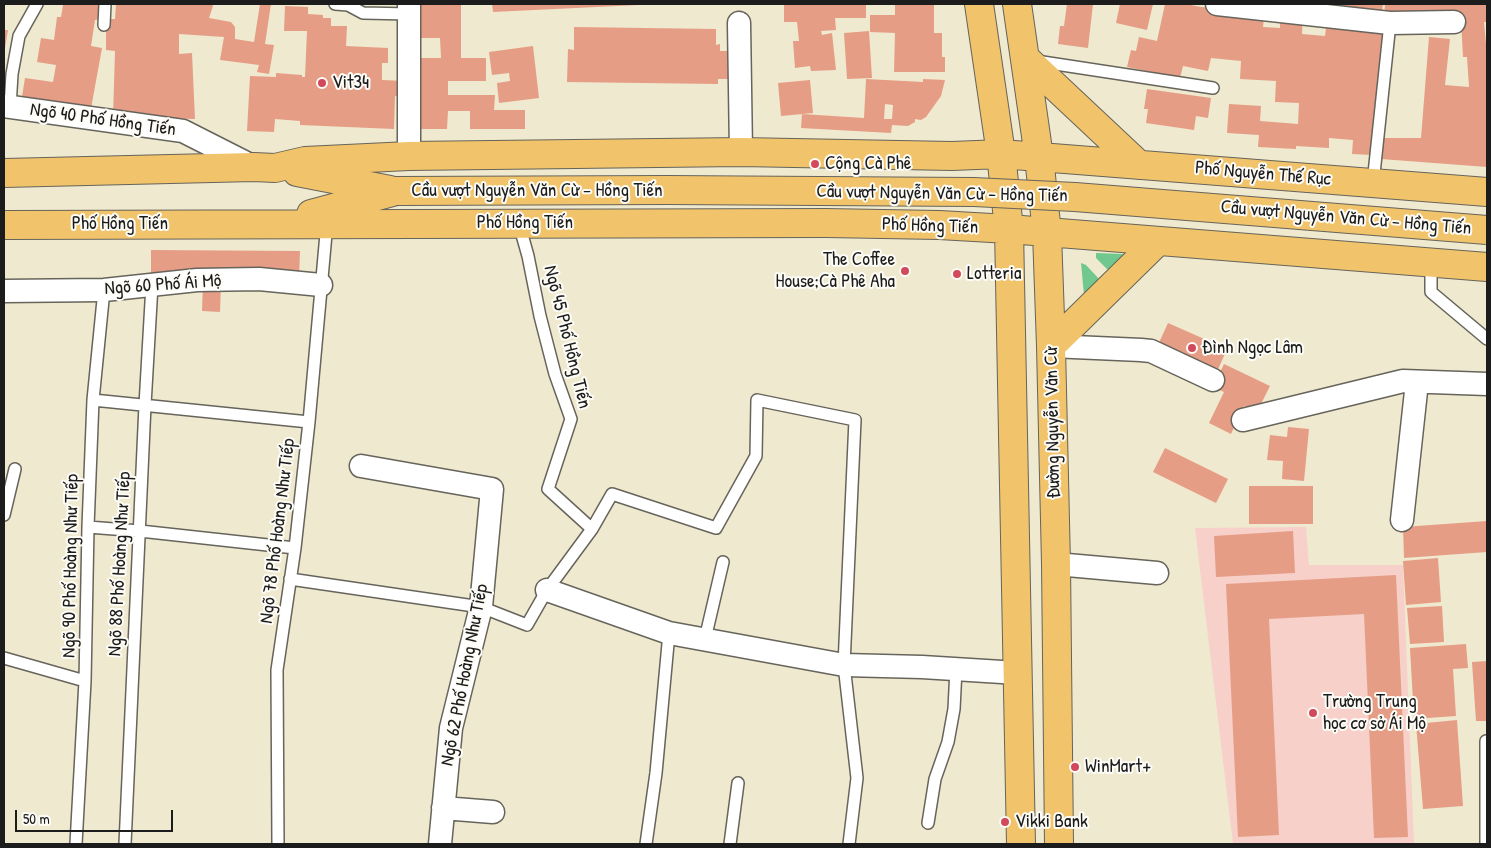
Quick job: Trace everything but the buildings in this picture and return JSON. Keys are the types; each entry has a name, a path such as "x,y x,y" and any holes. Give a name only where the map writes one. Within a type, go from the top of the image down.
{"main road":[{"path":"978,4 1001,154 1008,229 1021,844"},
{"name":"Đường Nguyễn Văn Cừ","path":"1017,4 1039,157 1047,233 1056,564 1059,844"},
{"path":"1026,59 1139,164"},
{"path":"4,173 264,168 305,162 409,156 741,152 952,156 1001,154 1039,157"},
{"name":"Phố Nguyễn Thế Rục","path":"1039,157 1487,192"},
{"path":"264,168 396,191"},
{"path":"274,224 396,191"},
{"name":"Cầu vượt Nguyễn Văn Cừ – Hồng Tiến","path":"396,191 974,192 1075,197 1487,230"},
{"name":"Phố Hồng Tiến","path":"4,225 816,223 1008,229 1047,233"},
{"path":"1047,233 1487,267"},
{"path":"1051,346 1158,241"}],"street":[{"path":"1230,5 1390,23 1454,22"},
{"path":"409,9 409,156"},
{"path":"739,23 741,152"},
{"name":"Ngõ 40 Phố Hồng Tiến","path":"7,107 183,131 264,168"},
{"name":"Ngõ 60 Phố Ái Mộ","path":"4,291 104,290 197,280 259,279 321,285"},
{"path":"1051,346 1151,352 1213,380"},
{"path":"1242,420 1403,381 1487,384"},
{"path":"1402,520 1417,382"},
{"name":"Ngõ 62 Phố Hoàng Như Tiếp","path":"361,466 492,489 481,606 451,728 440,844"},
{"path":"1056,564 1157,572"},
{"path":"547,590 669,633 844,665 1018,673"},
{"path":"443,808 494,812"}],"lane":[{"path":"7,107 19,36 37,4"},
{"path":"104,25 105,4"},
{"path":"335,4 348,5 363,13 409,9"},
{"path":"1373,183 1390,23"},
{"path":"1026,59 1213,88"},
{"name":"Ngõ 78 Phố Hoàng Như Tiếp","path":"278,844 277,670 295,548 309,422 327,223"},
{"name":"Ngõ 45 Phố Hồng Tiến","path":"518,223 528,256 540,316 555,374 571,419 548,489 592,529"},
{"path":"1431,263 1431,292 1487,339"},
{"name":"Ngõ 88 Phố Hoàng Như Tiếp","path":"125,844 152,285"},
{"name":"Ngõ 90 Phố Hoàng Như Tiếp","path":"76,844 85,681 93,400 104,290"},
{"path":"93,400 309,422"},
{"path":"290,579 481,606 527,625 547,590 592,529 612,494 716,528 756,456 757,400 855,420 844,665 857,778 849,844"},
{"path":"4,516 15,469"},
{"path":"88,527 295,548"},
{"path":"705,639 723,562"},
{"path":"646,844 656,773 669,633"},
{"path":"4,658 85,681"},
{"path":"928,822 935,779 948,742 954,709 956,669"},
{"path":"1486,844 1487,741"},
{"path":"730,844 738,783"}],"shaded area":[{"name":"Trường Trung học cơ sở Ái Mộ","path":"1306,527 1309,565 1403,565 1414,844 1233,844 1195,528"}],"green space":[{"path":"1096,253 1125,255 1110,272 1096,258"},
{"path":"1081,263 1086,265 1101,281 1084,295"}],"place":[{"name":"Vit34","path":"322,83"},
{"name":"Cộng Cà Phê","path":"815,164"},
{"name":"The Coffee House;Cà Phê Aha","path":"905,271"},
{"name":"Lotteria","path":"957,274"},
{"name":"Đình Ngọc Lâm","path":"1192,348"},
{"name":"Trường Trung học cơ sở Ái Mộ","path":"1313,713"},
{"name":"WinMart+","path":"1075,767"},
{"name":"Vikki Bank","path":"1005,822"}]}
